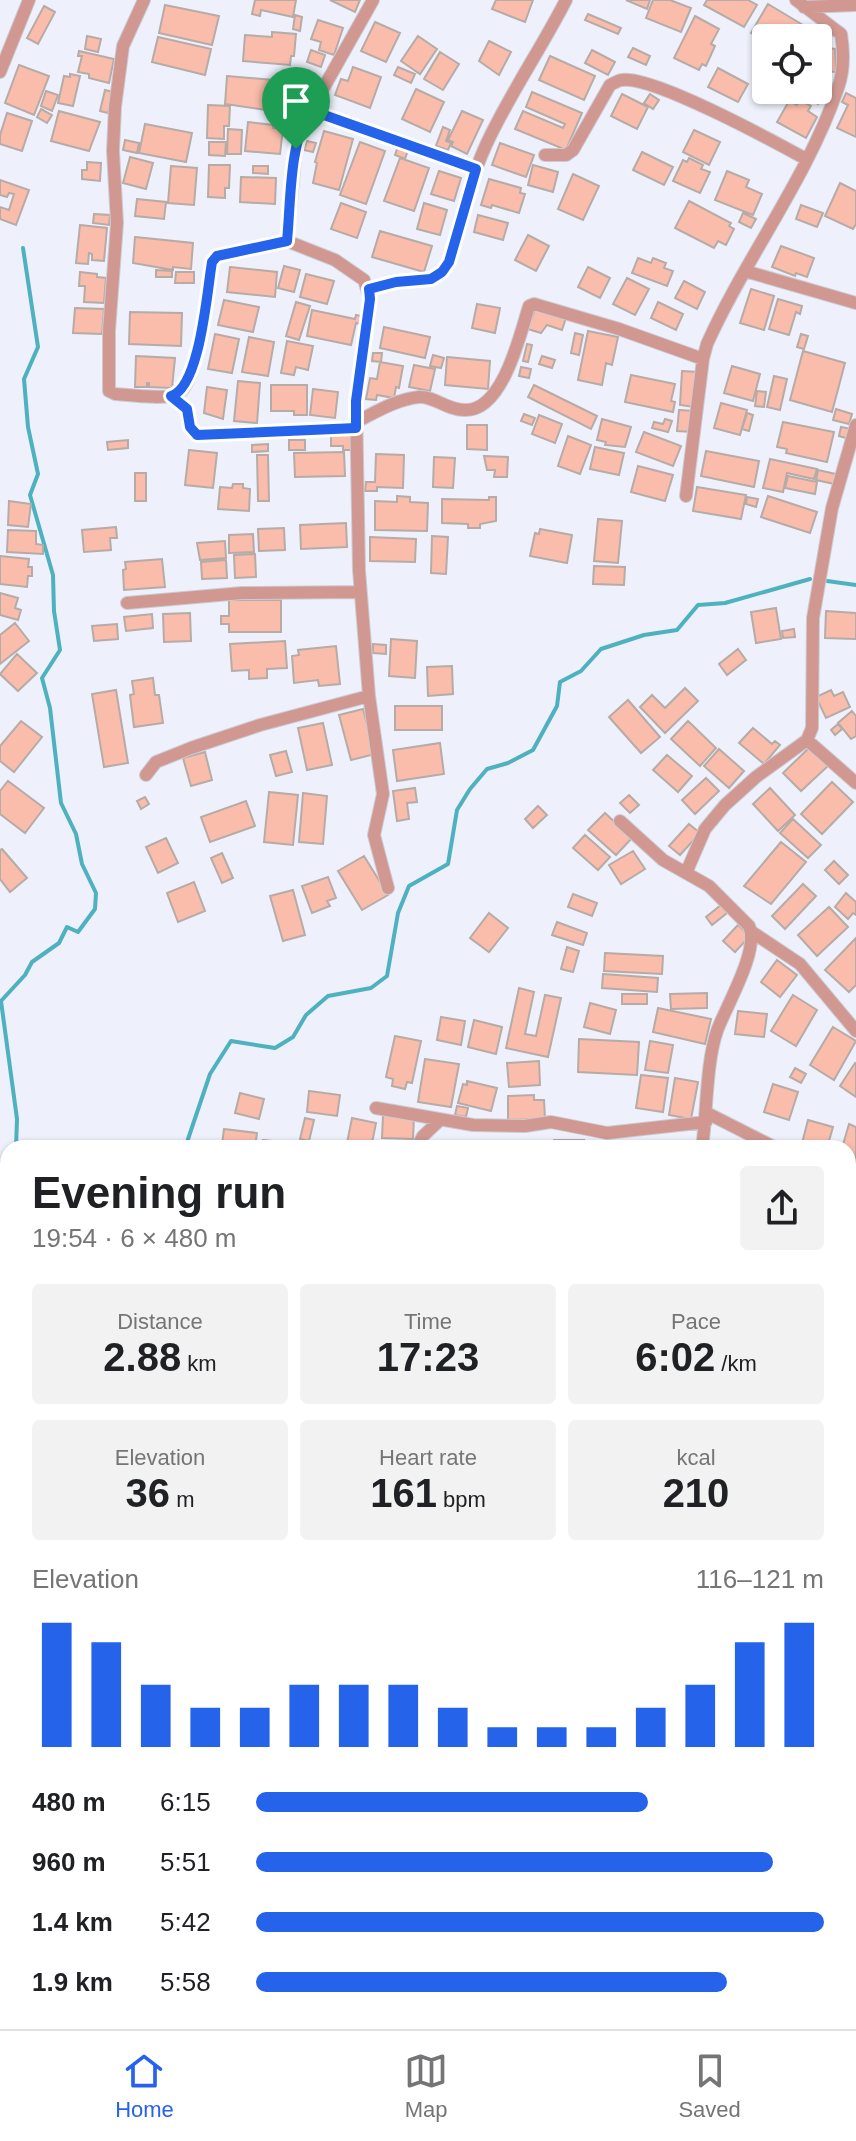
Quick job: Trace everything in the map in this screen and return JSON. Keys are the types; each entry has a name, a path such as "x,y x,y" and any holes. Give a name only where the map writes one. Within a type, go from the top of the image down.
{"street":[{"path":"0,72 29,0"},
{"path":"144,0 123,46 115,107 113,151 117,223 109,391 115,394 171,396 184,389 194,371 212,262 217,256 287,241 335,260 364,280 369,289 356,401 360,592 369,696 383,794 374,835 388,888"},
{"path":"287,241 301,128 373,0"},
{"path":"369,289 396,282 431,279 442,272 449,262 476,169 514,90 566,0"},
{"path":"800,3 856,5"},
{"path":"686,496 703,359 718,319 806,159 838,88 844,49 841,34 800,3"},
{"path":"545,155 566,155 573,150 610,85 621,80 632,80 736,120 806,159"},
{"path":"310,110 476,169"},
{"path":"745,271 856,303"},
{"path":"171,396 187,409 190,427 197,435 356,425 404,400 418,397 430,397 458,410 475,409 494,394 512,358 529,306 534,304 703,359"},
{"path":"686,873 705,829 725,805 756,777 807,740 812,728 813,618 832,508 856,425"},
{"path":"127,603 242,593 360,592"},
{"path":"146,775 156,762 191,748 260,725 369,696"},
{"path":"807,740 856,783"},
{"path":"620,821 663,860 709,886 752,932 800,964 856,1031"},
{"path":"703,1140 712,1049 716,1032 744,968 752,932"},
{"path":"376,1108 503,1127 551,1122 607,1133 706,1118 757,1140"},
{"path":"421,1140 440,1120"}],"building":[{"path":"255,0 296,0 293,17 261,10 260,16 252,14"},
{"path":"330,0 360,0 355,12"},
{"path":"496,0 533,0 525,22 492,9"},
{"path":"626,0 650,0 647,9"},
{"path":"653,0 670,0 691,8 681,32 646,18"},
{"path":"707,0 748,0 757,5 744,27 704,5"},
{"path":"768,4 801,24 756,24"},
{"path":"165,5 219,16 212,45 159,33"},
{"path":"44,6 55,12 38,44 27,38"},
{"path":"588,14 621,28 618,34 585,20"},
{"path":"295,15 302,17 300,31 293,29"},
{"path":"695,16 719,29 711,44 715,46 706,66 702,64 699,70 674,58"},
{"path":"318,20 343,28 334,55 319,50 321,42 311,39"},
{"path":"375,22 400,33 386,62 361,51"},
{"path":"272,32 296,34 290,65 243,61 245,35 272,37"},
{"path":"87,36 101,39 98,52 85,49"},
{"path":"418,36 437,49 420,74 401,61"},
{"path":"158,37 211,49 205,75 152,62"},
{"path":"489,41 511,52 499,75 479,61"},
{"path":"633,48 650,56 646,65 628,57"},
{"path":"832,49 835,49 836,72 832,72"},
{"path":"311,50 325,55 321,67 307,62"},
{"path":"592,50 615,62 608,75 585,63"},
{"path":"79,51 114,59 109,83 78,72 82,56 78,56"},
{"path":"440,52 459,64 443,90 424,79"},
{"path":"550,56 595,76 584,100 539,80"},
{"path":"19,65 49,76 34,115 5,103"},
{"path":"353,67 381,77 370,108 335,95 341,79 348,81"},
{"path":"398,67 415,74 411,83 394,75"},
{"path":"718,68 748,84 738,102 708,87"},
{"path":"70,74 80,76 73,106 58,103 64,76 70,77"},
{"path":"227,76 284,81 286,103 282,103 281,112 225,104"},
{"path":"416,89 444,102 430,132 402,119"},
{"path":"105,90 113,92 108,113 100,111"},
{"path":"46,91 58,95 52,111 41,106"},
{"path":"532,92 582,113 566,150 515,129 523,111 563,128 565,124 526,107"},
{"path":"846,93 856,98 856,137 837,128 848,105 842,102"},
{"path":"622,94 648,107 637,129 611,116"},
{"path":"650,94 659,100 653,109 644,103"},
{"path":"787,104 811,106 808,111 817,117 806,138 777,122"},
{"path":"208,105 230,106 229,126 224,126 224,139 207,138"},
{"path":"41,109 52,115 47,123 37,117"},
{"path":"59,111 100,122 89,151 51,141"},
{"path":"462,111 483,120 467,154 451,146 453,142 448,140"},
{"path":"7,113 32,121 22,151 0,144"},
{"path":"277,116 289,117 289,123 276,122"},
{"path":"248,122 283,129 280,154 245,151"},
{"path":"145,124 192,133 186,162 139,153"},
{"path":"443,127 450,130 446,141 451,143 448,150 436,146"},
{"path":"228,129 242,130 241,154 227,154"},
{"path":"694,130 720,142 709,165 683,152"},
{"path":"324,131 353,139 339,190 313,183"},
{"path":"125,140 139,143 137,153 123,150"},
{"path":"307,141 316,143 313,152 304,150"},
{"path":"209,142 226,142 225,156 209,155"},
{"path":"360,142 385,151 366,204 340,195"},
{"path":"500,143 534,155 526,177 492,165"},
{"path":"398,146 408,150 405,159 395,155"},
{"path":"642,152 673,167 664,185 633,170"},
{"path":"130,157 153,163 146,189 123,183"},
{"path":"400,158 429,168 414,211 384,201"},
{"path":"689,158 703,165 701,169 710,172 700,193 673,181 683,160 687,162"},
{"path":"87,162 101,163 100,181 82,179 82,170 87,170"},
{"path":"209,165 230,165 229,188 225,188 225,198 208,197"},
{"path":"533,165 558,172 553,192 528,185"},
{"path":"171,166 197,168 194,205 168,203"},
{"path":"253,166 268,166 268,174 253,173"},
{"path":"439,171 461,178 454,201 431,194"},
{"path":"727,171 749,180 746,187 762,194 753,215 715,200"},
{"path":"573,174 599,186 583,220 558,209"},
{"path":"241,177 276,178 275,204 240,202"},
{"path":"489,179 521,188 520,193 525,194 519,213 481,205"},
{"path":"0,180 29,190 16,225 0,219 0,207 9,210 14,194 9,193 7,197 0,195"},
{"path":"840,183 856,191 856,224 853,229 825,216"},
{"path":"137,199 166,202 164,219 135,216"},
{"path":"689,201 731,223 729,226 734,229 726,245 718,241 714,248 675,228"},
{"path":"341,203 366,212 357,238 331,229"},
{"path":"424,203 447,210 440,235 417,229"},
{"path":"801,205 823,213 817,227 796,219"},
{"path":"743,213 756,219 751,228 739,222"},
{"path":"94,214 110,215 109,225 93,223"},
{"path":"478,215 508,223 503,240 474,232"},
{"path":"80,225 107,228 104,261 92,260 89,253 88,264 76,263"},
{"path":"380,231 432,246 424,272 372,257"},
{"path":"528,235 549,246 536,271 515,260"},
{"path":"135,237 193,243 191,269 173,267 173,270 133,263"},
{"path":"781,246 814,258 807,277 772,267"},
{"path":"638,258 651,263 653,258 666,263 664,268 673,271 667,286 632,273"},
{"path":"284,266 300,270 294,292 278,288"},
{"path":"230,267 277,272 275,297 227,292"},
{"path":"588,267 610,278 600,298 578,287"},
{"path":"156,270 172,271 172,277 156,277"},
{"path":"80,272 106,278 104,303 84,302 85,286 79,286"},
{"path":"176,272 194,272 194,283 175,283"},
{"path":"306,274 334,281 327,304 300,297"},
{"path":"627,278 649,289 635,315 613,304"},
{"path":"684,281 705,292 697,309 675,298"},
{"path":"751,289 774,296 764,330 740,323"},
{"path":"778,299 802,306 800,314 796,312 789,335 769,329"},
{"path":"224,300 259,307 253,332 218,325"},
{"path":"296,302 310,306 299,340 286,336"},
{"path":"658,302 683,314 676,330 651,318"},
{"path":"477,304 500,308 495,333 472,328"},
{"path":"75,308 104,309 102,334 73,333"},
{"path":"535,309 566,318 562,330 547,325 541,333 528,329"},
{"path":"312,310 355,319 356,315 366,317 364,325 356,323 351,345 307,336"},
{"path":"130,312 182,313 181,346 129,344"},
{"path":"384,327 430,337 425,358 380,348"},
{"path":"588,331 618,337 612,365 606,363 602,385 578,380"},
{"path":"575,333 583,335 579,355 571,353"},
{"path":"215,334 239,339 232,373 208,369"},
{"path":"801,334 808,336 804,349 797,347"},
{"path":"249,337 274,342 268,376 242,372"},
{"path":"287,341 313,346 308,370 296,367 294,375 281,373"},
{"path":"527,344 532,345 528,362 523,361"},
{"path":"803,351 845,363 832,412 790,400"},
{"path":"373,353 382,353 381,362 372,361"},
{"path":"433,355 444,358 441,368 430,366"},
{"path":"136,356 175,358 172,388 149,387 149,383 147,387 135,387"},
{"path":"542,356 555,360 552,368 539,364"},
{"path":"447,357 490,361 488,389 445,385"},
{"path":"380,362 403,366 399,388 396,387 394,398 377,395 376,400 366,399 370,378 377,379"},
{"path":"414,365 435,369 430,391 409,387"},
{"path":"732,366 760,374 753,401 724,393"},
{"path":"521,367 531,369 529,378 519,376"},
{"path":"682,371 698,372 695,407 680,405"},
{"path":"631,375 675,384 671,401 675,402 673,412 625,402"},
{"path":"774,376 787,379 780,410 767,407"},
{"path":"238,381 260,383 257,423 234,421"},
{"path":"271,385 307,385 307,415 294,415 294,411 271,411"},
{"path":"534,385 597,416 591,429 528,397"},
{"path":"207,387 227,390 223,419 204,413"},
{"path":"313,389 338,392 335,418 310,415"},
{"path":"757,391 766,392 764,407 755,406"},
{"path":"721,403 747,410 740,435 714,428"},
{"path":"836,409 852,414 849,424 833,420"},
{"path":"679,410 694,411 693,432 677,431"},
{"path":"747,413 753,415 749,431 742,429"},
{"path":"524,414 535,418 532,425 521,421"},
{"path":"539,415 562,424 555,443 532,434"},
{"path":"602,419 631,427 625,447 605,445 606,442 597,440"},
{"path":"665,419 672,421 668,432 652,428 654,422 663,424"},
{"path":"783,422 834,432 827,462 786,453 787,449 777,447"},
{"path":"467,425 487,425 487,450 467,449"},
{"path":"841,427 852,429 849,439 839,436"},
{"path":"644,432 681,446 673,466 636,452"},
{"path":"331,435 354,435 353,450 331,446"},
{"path":"568,436 591,445 580,474 558,466"},
{"path":"128,440 128,448 108,450 107,442"},
{"path":"289,440 305,440 305,450 289,450"},
{"path":"268,444 268,451 252,452 252,445"},
{"path":"595,447 624,453 619,475 590,469"},
{"path":"189,450 217,453 213,488 185,485"},
{"path":"706,451 759,461 754,487 701,476"},
{"path":"344,452 345,476 295,477 294,453"},
{"path":"376,454 404,455 403,488 377,487 377,491 365,491 366,482 375,482"},
{"path":"257,455 268,455 269,501 258,501"},
{"path":"484,456 508,457 507,477 494,477 495,470 487,470"},
{"path":"434,457 455,458 453,488 433,487"},
{"path":"770,459 817,469 814,479 787,473 783,492 763,488"},
{"path":"638,466 673,475 665,501 631,492"},
{"path":"818,470 836,474 834,484 816,480"},
{"path":"135,473 146,473 146,501 135,501"},
{"path":"788,476 817,482 815,494 785,488"},
{"path":"233,484 243,484 243,488 250,489 249,511 218,509 220,487 232,488"},
{"path":"697,487 746,495 741,519 693,511"},
{"path":"397,496 410,497 410,502 428,503 427,531 375,530 375,501 397,502"},
{"path":"768,496 817,512 810,533 761,517"},
{"path":"489,497 496,497 496,521 480,524 480,528 468,528 468,524 442,523 442,499 489,500"},
{"path":"747,497 758,499 756,507 746,504"},
{"path":"9,501 31,504 28,527 8,525"},
{"path":"598,519 622,521 618,563 594,561"},
{"path":"346,523 347,547 301,549 300,525"},
{"path":"116,527 117,538 110,538 111,550 84,552 82,530"},
{"path":"284,528 285,550 259,551 258,529"},
{"path":"540,529 572,535 567,563 530,556 535,533 539,534"},
{"path":"8,530 36,531 36,544 43,545 43,554 7,552"},
{"path":"253,534 254,552 229,553 229,535"},
{"path":"432,536 448,537 446,574 431,573"},
{"path":"370,537 416,539 415,562 370,561"},
{"path":"225,541 226,558 200,560 197,543"},
{"path":"255,554 256,577 235,578 234,555"},
{"path":"0,556 29,559 32,576 28,576 27,587 0,584"},
{"path":"162,559 165,587 124,590 125,562"},
{"path":"226,560 227,578 202,579 201,562"},
{"path":"594,566 625,567 624,585 593,584"},
{"path":"0,593 18,598 15,608 21,610 18,620 0,615"},
{"path":"229,600 281,600 281,632 229,632 229,624 221,624 221,616 229,616"},
{"path":"776,608 781,639 756,643 751,612"},
{"path":"826,611 856,613 856,639 825,638"},
{"path":"190,613 191,641 164,642 163,614"},
{"path":"152,614 153,628 126,631 124,617"},
{"path":"15,623 29,641 0,664 0,635"},
{"path":"117,624 118,639 94,641 92,626"},
{"path":"794,629 795,637 783,638 782,631"},
{"path":"391,639 417,641 415,678 389,676"},
{"path":"285,641 287,668 267,669 267,678 249,679 249,670 232,671 230,644"},
{"path":"373,644 386,645 386,654 373,653"},
{"path":"336,646 340,684 319,686 318,680 294,683 292,656 299,655 298,650"},
{"path":"738,649 746,660 727,675 719,664"},
{"path":"17,654 37,673 18,691 0,674"},
{"path":"452,666 453,694 428,696 427,667"},
{"path":"153,678 163,723 134,727 130,695 134,694 132,681"},
{"path":"685,688 698,701 665,733 640,707 652,695 665,708"},
{"path":"116,690 128,763 104,767 92,694"},
{"path":"831,690 834,696 843,692 850,707 826,718 816,697"},
{"path":"628,700 660,737 641,753 609,717"},
{"path":"395,706 442,706 442,730 395,730"},
{"path":"363,709 375,754 351,760 339,715"},
{"path":"852,711 856,716 856,736 851,739 838,723"},
{"path":"21,721 42,737 14,772 0,761 0,746"},
{"path":"688,721 716,748 700,766 671,739"},
{"path":"323,723 332,765 307,770 298,728"},
{"path":"838,724 842,729 835,735 831,730"},
{"path":"753,728 772,744 775,741 780,745 764,764 739,743"},
{"path":"440,743 444,774 397,781 393,750"},
{"path":"810,747 828,766 801,791 783,773"},
{"path":"719,749 744,771 729,788 704,766"},
{"path":"286,751 292,772 276,776 270,755"},
{"path":"205,752 212,780 191,786 183,758"},
{"path":"667,755 692,776 678,792 653,770"},
{"path":"706,778 719,791 695,814 682,800"},
{"path":"8,781 44,808 25,833 0,814 0,791"},
{"path":"832,782 853,802 822,834 801,814"},
{"path":"415,788 417,802 407,803 409,819 397,821 393,791"},
{"path":"770,788 795,815 778,831 753,804"},
{"path":"269,792 298,795 293,845 264,842"},
{"path":"303,793 327,796 323,844 299,842"},
{"path":"629,795 639,805 630,813 620,803"},
{"path":"145,797 149,804 141,809 137,801"},
{"path":"246,801 255,826 210,842 201,817"},
{"path":"538,806 547,815 533,828 525,819"},
{"path":"605,813 632,838 616,855 588,830"},
{"path":"793,819 821,845 808,858 780,833"},
{"path":"689,824 700,833 680,855 669,846"},
{"path":"585,835 610,857 598,870 573,848"},
{"path":"166,838 178,863 158,873 146,847"},
{"path":"781,842 806,862 771,904 744,886"},
{"path":"2,849 27,878 10,892 0,879"},
{"path":"633,851 645,869 621,884 609,865"},
{"path":"222,853 233,878 222,883 211,858"},
{"path":"364,856 388,895 362,910 338,871"},
{"path":"834,861 848,875 839,884 825,870"},
{"path":"328,877 336,898 327,901 330,906 312,913 302,886"},
{"path":"194,882 205,911 178,922 167,893"},
{"path":"803,884 816,896 785,929 772,916"},
{"path":"293,890 305,935 283,941 270,896"},
{"path":"846,893 856,902 856,915 853,913 848,919 835,907"},
{"path":"573,894 597,903 592,916 568,907"},
{"path":"721,905 727,913 712,925 706,917"},
{"path":"829,907 848,927 817,956 798,935"},
{"path":"489,913 508,928 489,952 470,938"},
{"path":"557,922 587,933 583,945 552,935"},
{"path":"738,925 750,936 735,952 723,941"},
{"path":"856,938 856,985 849,992 825,970"},
{"path":"567,947 579,951 573,972 561,969"},
{"path":"605,953 663,956 662,974 604,971"},
{"path":"777,960 797,975 780,997 761,982"},
{"path":"603,974 658,978 657,992 602,988"},
{"path":"519,988 534,992 525,1034 536,1036 545,995 561,998 548,1057 506,1048"},
{"path":"707,993 707,1008 671,1009 670,994"},
{"path":"622,994 647,994 647,1004 622,1004"},
{"path":"793,995 817,1010 796,1046 771,1031"},
{"path":"590,1003 616,1010 610,1034 584,1027"},
{"path":"658,1008 711,1019 705,1044 653,1032"},
{"path":"738,1011 767,1014 764,1037 735,1034"},
{"path":"441,1017 465,1021 461,1045 437,1040"},
{"path":"474,1020 502,1027 496,1054 468,1047"},
{"path":"833,1027 856,1041 834,1080 810,1065"},
{"path":"395,1036 421,1041 412,1083 407,1082 405,1089 392,1086 393,1079 386,1077"},
{"path":"579,1039 639,1042 637,1075 578,1072"},
{"path":"650,1041 673,1045 668,1073 645,1070"},
{"path":"425,1059 459,1064 451,1107 418,1102"},
{"path":"539,1061 540,1085 509,1087 507,1063"},
{"path":"856,1064 856,1097 840,1086"},
{"path":"795,1068 806,1074 801,1083 790,1077"},
{"path":"641,1075 668,1078 663,1112 636,1108"},
{"path":"675,1078 698,1082 691,1119 669,1115"},
{"path":"467,1081 497,1088 491,1111 458,1103 463,1084 467,1085"},
{"path":"773,1084 798,1092 789,1120 764,1112"},
{"path":"309,1091 340,1095 337,1116 307,1112"},
{"path":"240,1093 264,1099 259,1119 235,1113"},
{"path":"534,1095 534,1100 544,1100 545,1119 508,1120 508,1096"},
{"path":"457,1106 468,1108 466,1117 455,1115"},
{"path":"383,1115 414,1116 413,1139 382,1138"},
{"path":"305,1118 314,1120 309,1140 300,1139"},
{"path":"352,1118 376,1123 373,1140 348,1140"},
{"path":"808,1120 833,1127 829,1140 803,1140"},
{"path":"849,1124 856,1127 856,1140 844,1140"},
{"path":"224,1129 257,1133 256,1140 223,1140"}],"waterway":[{"path":"16,1140 17,1119 1,1001 25,975 32,962 59,943 67,927 78,932 95,909 96,893 82,864 76,834 61,803 50,708 42,678 60,650 53,575 30,495 38,474 28,427 24,379 38,347 23,248"},
{"path":"188,1140 210,1074 231,1041 275,1048 293,1037 306,1015 328,996 371,988 387,976 398,913 409,886 448,864 457,810 487,769 508,763 533,750 557,706 560,682 581,671 601,649 644,635 677,630 698,605 725,603 810,579"},
{"path":"827,581 856,585"}],"route":[{"path":"310,110 476,169 449,262 442,272 431,279 396,282 369,289 356,401 356,428 197,435 190,427 187,409 171,396 184,389 194,371 212,262 217,256 287,241 296,149 310,110"}]}
